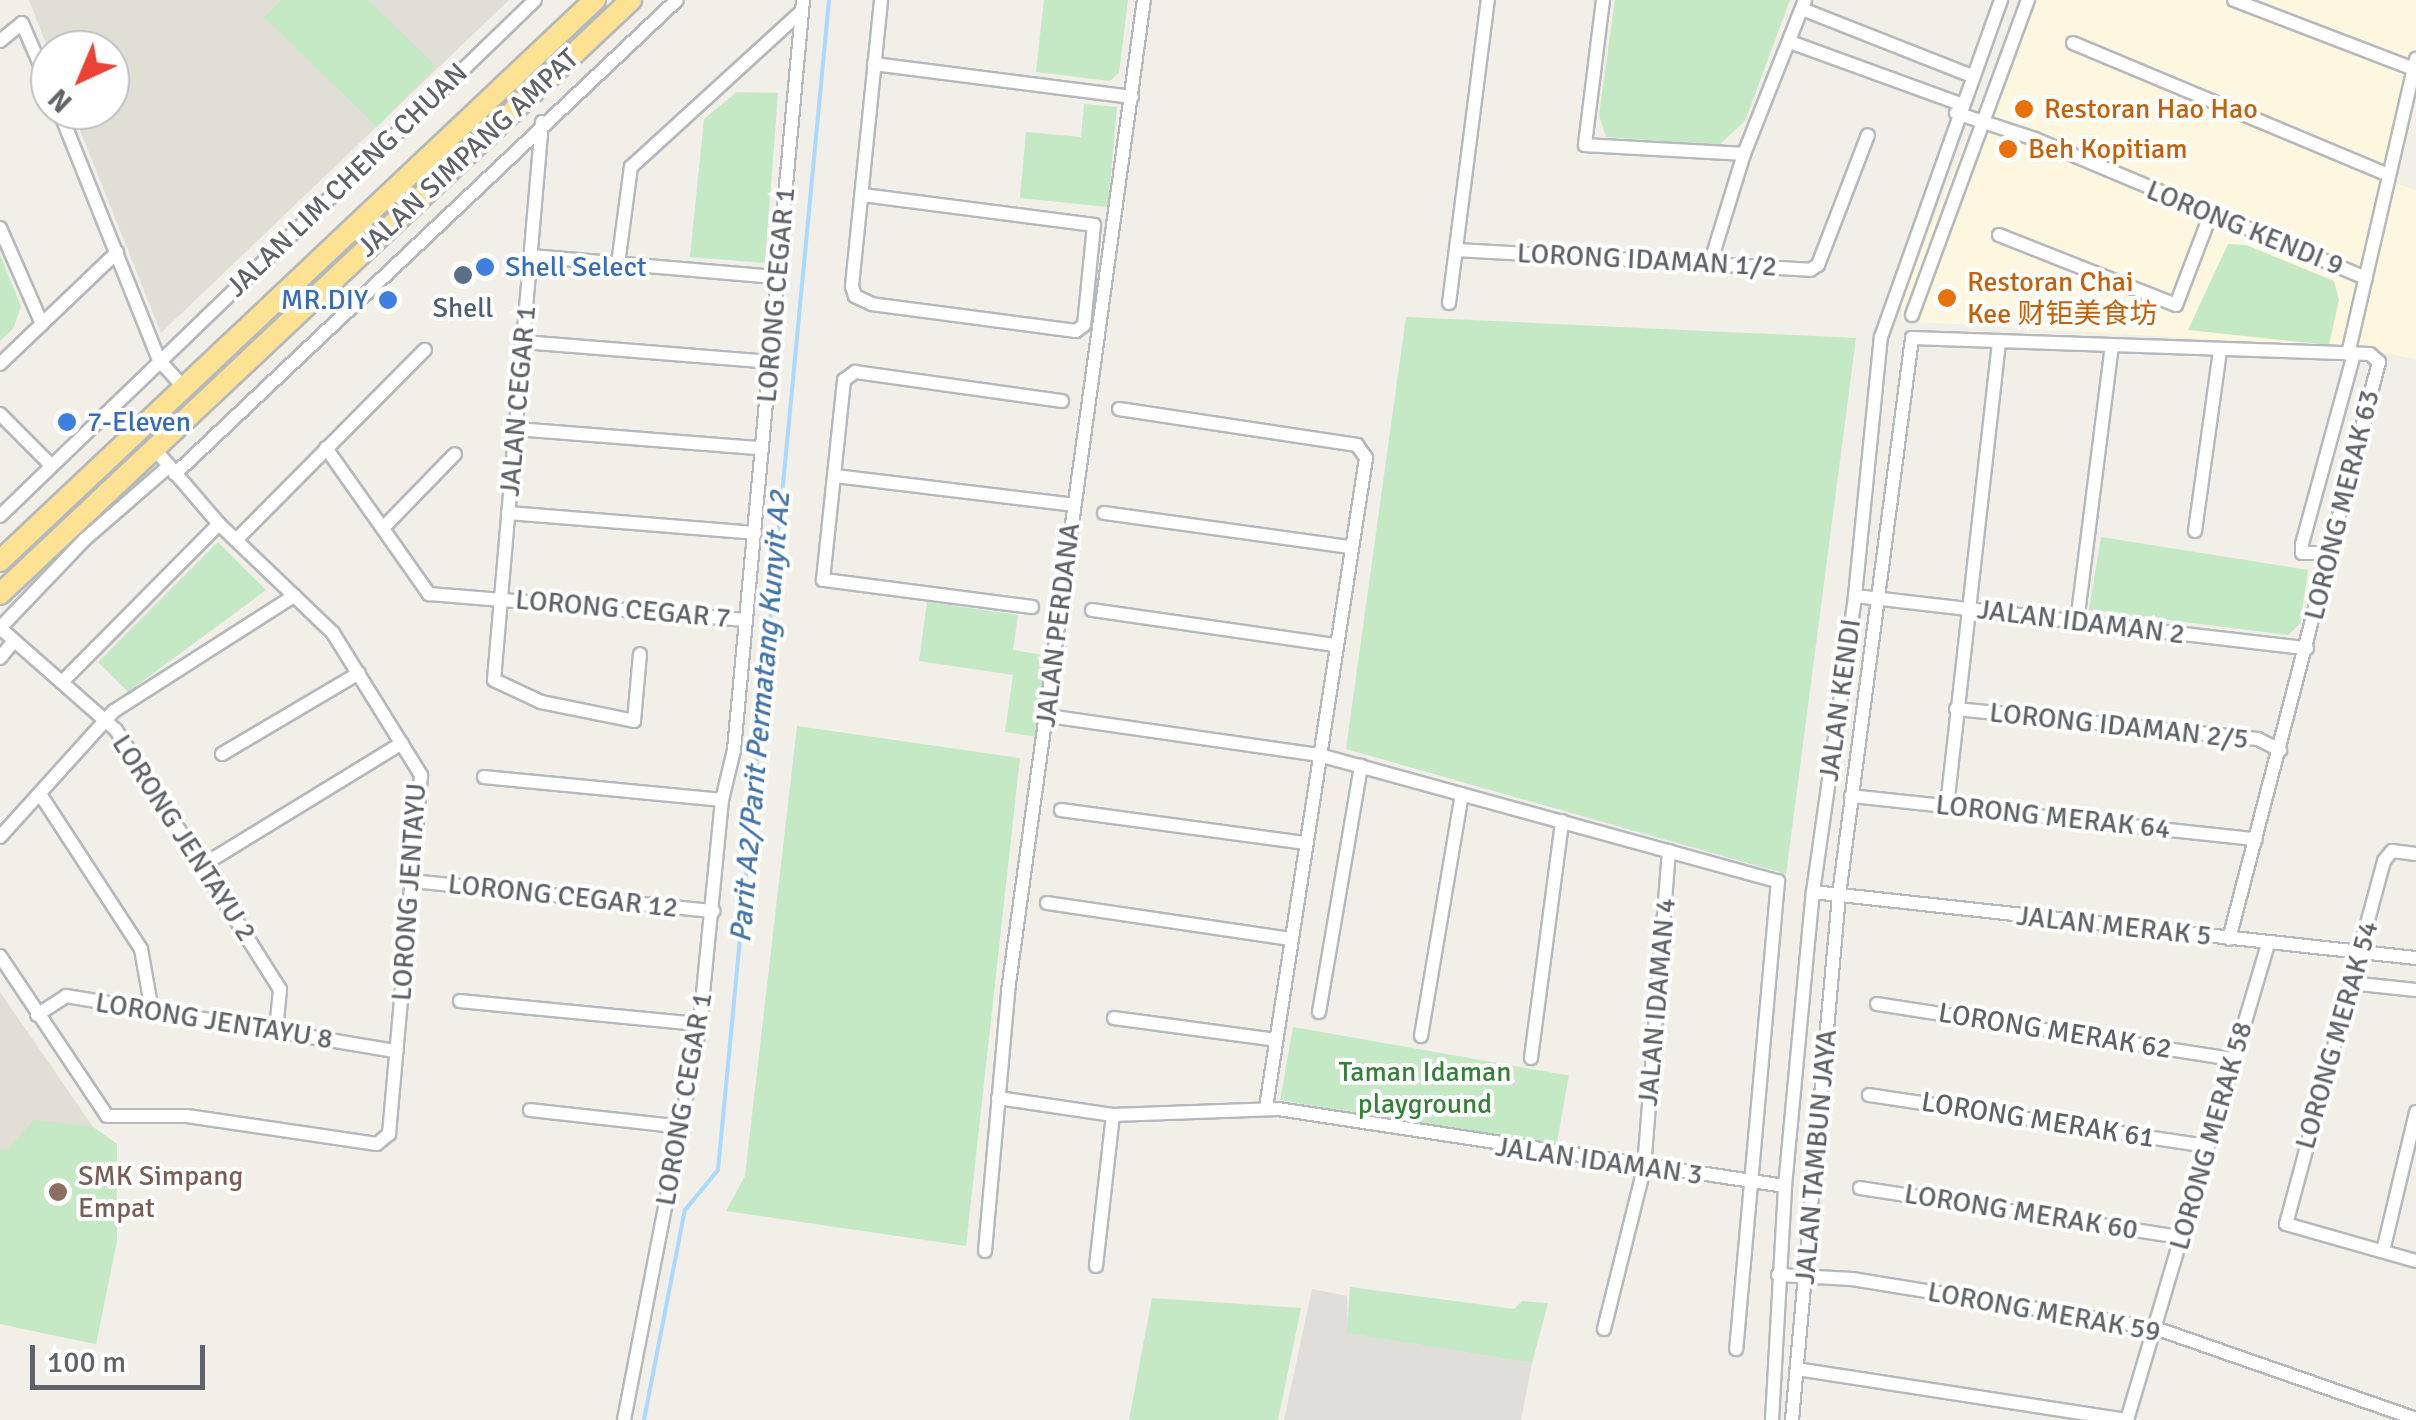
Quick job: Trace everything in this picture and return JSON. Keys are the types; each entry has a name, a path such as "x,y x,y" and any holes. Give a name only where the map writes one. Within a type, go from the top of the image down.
{"highway":[{"name":"JALAN SIMPANG AMPAT","path":"0,594 631,0"},
{"name":"JALAN SIMPANG AMPAT","path":"0,561 587,3"}],"street":[{"name":"JALAN LIM CHENG CHUAN","path":"0,516 535,0"},
{"name":"JALAN SIMPANG AMPAT","path":"0,628 84,540 172,470 677,0"},
{"path":"863,195 1094,225 1084,325 1076,331 872,304 855,296 863,195 874,64 880,0"},
{"name":"JALAN PERDANA","path":"985,1250 998,1098 1073,505 1144,0"},
{"path":"1449,303 1488,0"},
{"path":"1603,0 1586,144 1744,154"},
{"name":"JALAN KENDI","path":"1772,1420 1778,1274 1813,892 1855,596 1882,338 1958,109 2001,0"},
{"path":"1912,315 2028,0"},
{"path":"2234,0 2415,64 2351,354 2302,544 2302,554 2325,553"},
{"path":"1711,261 1744,154 1804,4 1972,76"},
{"path":"618,264 631,166 802,6"},
{"name":"LORONG CEGAR 1","path":"624,1420 684,1128 700,1024 722,800 755,533 802,6"},
{"path":"0,41 17,24 26,28 30,38"},
{"name":"LORONG KENDI 9","path":"1790,42 2366,278"},
{"path":"2072,43 2389,175"},
{"path":"874,64 1132,97"},
{"path":"544,82 562,104"},
{"name":"JALAN CEGAR 1","path":"542,122 494,680 542,702 634,720 640,654"},
{"path":"67,130 159,360 183,387"},
{"name":"LORONG IDAMAN 1/2","path":"1456,250 1711,261 1810,270 1818,266 1868,136"},
{"path":"1999,234 2176,306 2210,216"},
{"path":"0,228 42,324"},
{"path":"0,364 118,252"},
{"path":"531,256 778,278"},
{"name":"JALAN KENDI","path":"1838,895 1912,338 1998,341"},
{"path":"1947,806 1998,341 2351,354"},
{"path":"523,342 770,362"},
{"path":"2077,622 2112,345"},
{"path":"236,540 425,350"},
{"path":"2195,532 2220,350"},
{"name":"LORONG MERAK 63","path":"2229,939 2307,648 2325,553 2378,362 2351,354"},
{"path":"1032,607 823,580 844,380 856,372 1062,401"},
{"path":"1119,409 1357,446 1366,458 1266,1108"},
{"path":"0,414 52,465"},
{"path":"516,429 760,448"},
{"name":"LORONG JENTAYU","path":"37,1015 107,1116 188,1116 377,1144 389,1134 421,774 333,634 219,524 153,447"},
{"path":"326,448 382,528 456,454"},
{"path":"835,476 1073,505"},
{"path":"508,512 755,533"},
{"path":"1104,513 1350,548"},
{"path":"62,682 219,524"},
{"name":"LORONG CEGAR 7","path":"382,528 429,594 746,620"},
{"path":"0,837 104,719 294,596"},
{"name":"JALAN IDAMAN 2","path":"1855,596 2307,648"},
{"path":"1092,610 1336,645"},
{"name":"LORONG JENTAYU 2","path":"0,628 104,719 203,865 280,989 276,1031"},
{"path":"0,658 14,641"},
{"path":"222,754 359,673"},
{"name":"LORONG IDAMAN 2/5","path":"1956,709 2258,740 2280,750"},
{"path":"1048,716 1319,754 1778,881 1736,1349"},
{"path":"203,865 402,743"},
{"path":"1319,1012 1361,766"},
{"path":"484,777 722,800"},
{"path":"40,794 141,949 152,1010"},
{"path":"1421,1036 1462,794"},
{"name":"LORONG MERAK 64","path":"1851,796 2256,840"},
{"path":"1061,810 1306,844"},
{"path":"1532,1058 1562,822"},
{"name":"JALAN IDAMAN 4","path":"1604,1329 1644,1168 1669,851"},
{"name":"LORONG MERAK 54","path":"2383,1252 2288,1228 2286,1220 2350,983 2392,852 2416,854"},
{"name":"LORONG CEGAR 12","path":"412,881 714,911"},
{"name":"JALAN MERAK 5","path":"1813,892 2416,958"},
{"name":"JALAN TAMBUN JAYA","path":"1792,1420 1838,895"},
{"path":"1047,903 1291,938"},
{"name":"LORONG MERAK 58","path":"2126,1420 2268,944"},
{"path":"0,956 37,1015"},
{"path":"2350,983 2416,990"},
{"name":"LORONG JENTAYU 8","path":"37,1015 66,996 396,1051"},
{"path":"460,1002 700,1024"},
{"name":"LORONG MERAK 62","path":"1877,1004 2234,1058"},
{"path":"1114,1018 1276,1040"},
{"name":"LORONG MERAK 61","path":"1868,1095 2208,1146"},
{"name":"JALAN IDAMAN 3","path":"998,1098 1114,1115 1266,1108 1644,1168 1785,1186"},
{"path":"530,1110 684,1128"},
{"path":"2416,1112 2383,1252 2416,1262"},
{"path":"1096,1266 1114,1115"},
{"name":"LORONG MERAK 60","path":"1860,1188 2181,1238"},
{"name":"LORONG MERAK 59","path":"1778,1274 2154,1328 2416,1419"},
{"path":"1796,1369 2126,1420"}],"shaded area":[{"path":"29,0 509,0 161,333 80,130 130,130 130,30 41,30"},
{"path":"2022,0 2416,0 2416,96 2395,183 2416,190 2416,359 2359,348 1902,321 1901,302"},
{"name":"SMK Simpang Empat","path":"0,992 93,1127 117,1144 117,1240 96,1344 0,1324"},
{"path":"1312,1289 1347,1296 1348,1333 1532,1363 1521,1420 1284,1420"}],"green space":[{"path":"281,0 368,0 436,66 377,127 264,17"},
{"path":"1044,0 1128,0 1119,73 1110,81 1036,72"},
{"path":"1615,0 1790,0 1745,121 1719,145 1606,137 1599,115"},
{"path":"737,92 778,93 765,263 690,257 704,119"},
{"path":"1084,104 1117,107 1108,207 1020,198 1026,132 1081,137"},
{"path":"2228,244 2246,245 2334,281 2339,300 2329,345 2188,330"},
{"path":"0,255 21,306 13,329 0,341"},
{"path":"1406,317 1856,338 1786,874 1346,749"},
{"path":"2101,537 2308,570 2300,624 2288,635 2089,610"},
{"path":"218,542 266,590 128,692 98,662"},
{"path":"927,602 1018,615 1013,650 1049,656 1037,737 1005,732 1013,675 919,661"},
{"path":"797,726 1020,758 966,1246 726,1211 745,1176"},
{"name":"Taman Idaman playground","path":"1293,1027 1569,1076 1556,1148 1280,1100"},
{"name":"SMK Simpang Empat","path":"34,1120 93,1127 117,1144 117,1240 96,1344 0,1324 0,1149 7,1150"},
{"path":"1350,1287 1514,1309 1522,1301 1548,1303 1532,1363 1347,1333"},
{"path":"1152,1298 1301,1308 1278,1420 1129,1420"}],"waterway":[{"name":"Parit A2/Parit Permatang Kunyit A2","path":"644,1420 685,1210 718,1170 829,0"}],"place":[{"name":"Restoran Hao Hao","path":"2024,109"},
{"name":"Beh Kopitiam","path":"2008,149"},
{"name":"Shell Select","path":"485,267"},
{"name":"Shell","path":"463,275"},
{"name":"Restoran Chai Kee 财钜美食坊","path":"1947,298"},
{"name":"MR.DIY","path":"388,300"},
{"name":"7-Eleven","path":"67,422"},
{"name":"SMK Simpang Empat","path":"58,1192"}]}
